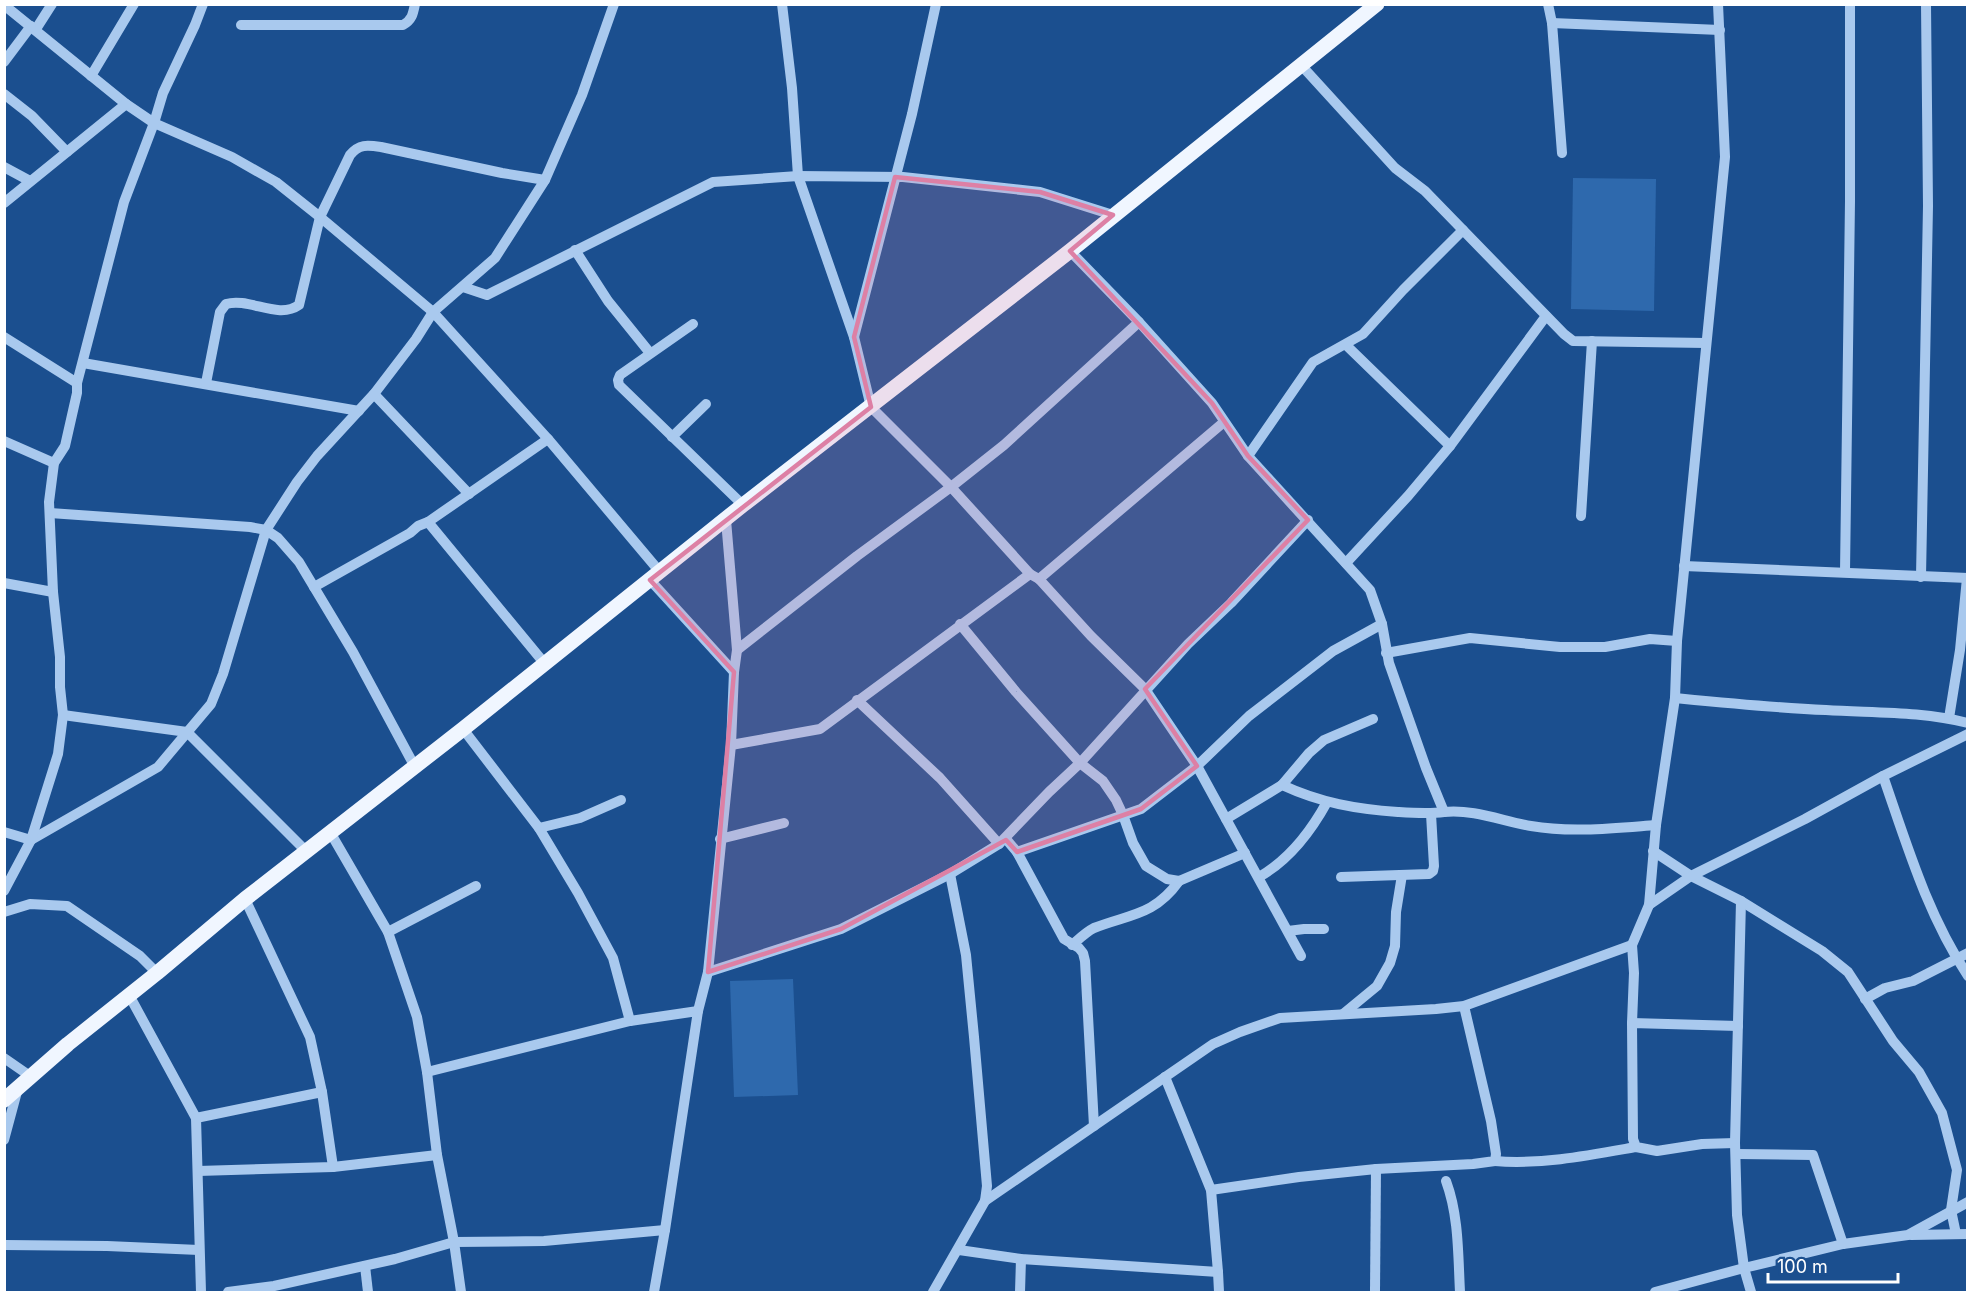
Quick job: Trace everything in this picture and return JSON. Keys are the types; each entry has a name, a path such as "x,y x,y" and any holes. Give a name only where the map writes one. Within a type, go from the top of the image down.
{"main road":[{"path":"4,1100 245,898 463,729 743,505 1070,251 1377,4"}],"street":[{"path":"4,62 52,4"},
{"path":"91,76 134,4"},
{"path":"4,891 31,840 58,754 63,715 53,592 49,502 54,463 65,446 77,384 124,202 163,93 195,26 202,4"},
{"path":"241,25 403,25 412,17 415,4"},
{"path":"4,832 31,840 158,767 211,704 223,674 266,530 297,482 317,456 375,393 416,339 433,312 495,258 545,180 582,95 614,4"},
{"path":"783,4 798,176 854,337 871,406 1091,636 1145,689 1197,766 1301,956"},
{"path":"854,337 912,114 936,4"},
{"path":"1548,4 1552,23 1562,153"},
{"path":"1636,1147 1633,1138 1634,973 1632,945 1649,905 1656,825 1675,698 1677,640 1725,157 1718,4"},
{"path":"1845,572 1850,4"},
{"path":"1921,577 1928,206 1926,4"},
{"path":"4,5 34,27 126,104 154,123 241,162 276,182 433,312 548,439 655,576 734,672"},
{"path":"1552,23 1720,30"},
{"path":"1301,65 1395,168 1425,191 1573,341 1706,343"},
{"path":"4,94 32,116 67,152"},
{"path":"4,202 126,104"},
{"path":"206,383 220,312 226,304 236,303 284,310 294,309 299,305 320,217 350,155 356,148 365,145 381,147 545,180"},
{"path":"4,167 30,182"},
{"path":"463,286 487,295 713,182 798,176 895,177 1040,192 1113,215"},
{"path":"1248,456 1313,362 1363,334 1463,230"},
{"path":"576,250 608,301 650,353"},
{"path":"1070,251 1139,322 1212,403 1248,456 1370,590 1382,624 1386,653 1426,768 1444,812"},
{"path":"1346,563 1408,496 1450,446 1546,316"},
{"path":"737,650 857,556 951,488 1004,445 1139,322"},
{"path":"693,324 620,375 619,385 743,505"},
{"path":"4,337 77,384"},
{"path":"1581,516 1592,341"},
{"path":"1346,345 1450,446"},
{"path":"83,363 359,411"},
{"path":"375,393 469,494"},
{"path":"672,436 706,404"},
{"path":"731,745 820,729 960,624 1034,576 1224,422"},
{"path":"314,587 411,533 418,526 428,522 548,439"},
{"path":"4,441 54,463"},
{"path":"50,513 238,526 266,530 278,538 299,562 353,652 414,767"},
{"path":"654,1293 698,1011 708,972 731,745 737,650 726,520"},
{"path":"708,972 841,929 950,874 1002,842 1080,763 1145,689 1231,603 1308,520"},
{"path":"428,522 545,664"},
{"path":"1684,566 1967,578 1960,650 1949,718"},
{"path":"4,583 53,592"},
{"path":"960,624 1016,692 1080,763 1103,781 1116,800 1132,843 1146,866 1167,879 1179,881"},
{"path":"1017,852 1141,809 1197,766 1249,716 1333,651 1382,624"},
{"path":"1386,653 1470,638 1560,647 1605,646 1650,639 1677,640"},
{"path":"1675,698 1785,708 1949,718 1968,723"},
{"path":"857,700 940,778 1002,842 1017,852 1064,939 1083,952 1094,1126"},
{"path":"63,715 187,732 306,851"},
{"path":"1226,819 1282,785 1309,753 1324,740 1373,719"},
{"path":"463,729 539,828 613,958 630,1021"},
{"path":"1649,905 1691,876 1968,734"},
{"path":"1883,776 1921,888 1956,958 1968,976"},
{"path":"1282,785 1308,797 1355,808 1431,814 1460,810 1532,827 1588,828 1656,825"},
{"path":"539,828 580,818 621,800"},
{"path":"1259,877 1274,869 1292,852 1316,823 1327,802"},
{"path":"1341,877 1429,874 1433,871 1431,814"},
{"path":"720,839 784,823"},
{"path":"330,832 388,932 417,1017 427,1072 437,1155 454,1242 461,1293"},
{"path":"1653,852 1691,876 1741,901 1822,951 1848,972 1893,1041 1919,1072 1942,1113 1957,1170 1951,1210 1962,1234 1908,1235 1843,1244 1744,1268 1682,1289 1655,1293"},
{"path":"1072,945 1095,928 1132,917 1158,903 1179,881 1245,854"},
{"path":"950,874 966,955 986,1201"},
{"path":"1343,1014 1377,986 1390,963 1395,946 1396,912 1402,875"},
{"path":"388,932 476,886"},
{"path":"245,898 310,1037 322,1092 333,1167"},
{"path":"1741,901 1736,1149 1737,1215 1744,1268 1751,1293"},
{"path":"4,912 30,904 67,906 140,956 157,972"},
{"path":"1288,931 1304,928 1324,929"},
{"path":"933,1293 986,1201 1213,1044 1280,1018 1436,1009 1464,1005 1632,945"},
{"path":"1865,999 1885,988 1913,981 1968,953"},
{"path":"129,995 196,1118 201,1293"},
{"path":"1464,1005 1491,1121 1495,1161"},
{"path":"427,1072 630,1021 698,1011"},
{"path":"1632,1023 1738,1026"},
{"path":"4,1058 24,1081 4,1140"},
{"path":"1165,1077 1211,1190 1219,1293"},
{"path":"196,1118 322,1092"},
{"path":"1211,1190 1376,1169 1495,1161 1523,1162 1636,1147 1657,1151 1702,1144 1813,1155 1843,1244"},
{"path":"198,1171 333,1167 437,1155"},
{"path":"1375,1293 1376,1169"},
{"path":"1446,1181 1455,1215 1460,1293"},
{"path":"1908,1235 1968,1202"},
{"path":"228,1293 274,1286 395,1260 454,1242 544,1241 665,1230"},
{"path":"4,1245 199,1250"},
{"path":"959,1250 1021,1259 1218,1272"},
{"path":"1020,1293 1021,1259"},
{"path":"364,1266 368,1293"}],"highlighted area":[{"path":"895,177 1040,192 1113,215 1070,251 1212,403 1248,456 1308,520 1145,689 1197,766 1141,809 1017,852 1006,840 841,929 708,972 734,672 650,580 871,407 854,337"}],"shaded area":[{"path":"1573,178 1656,179 1654,311 1571,309"},
{"path":"793,979 798,1095 734,1097 730,981"}]}
